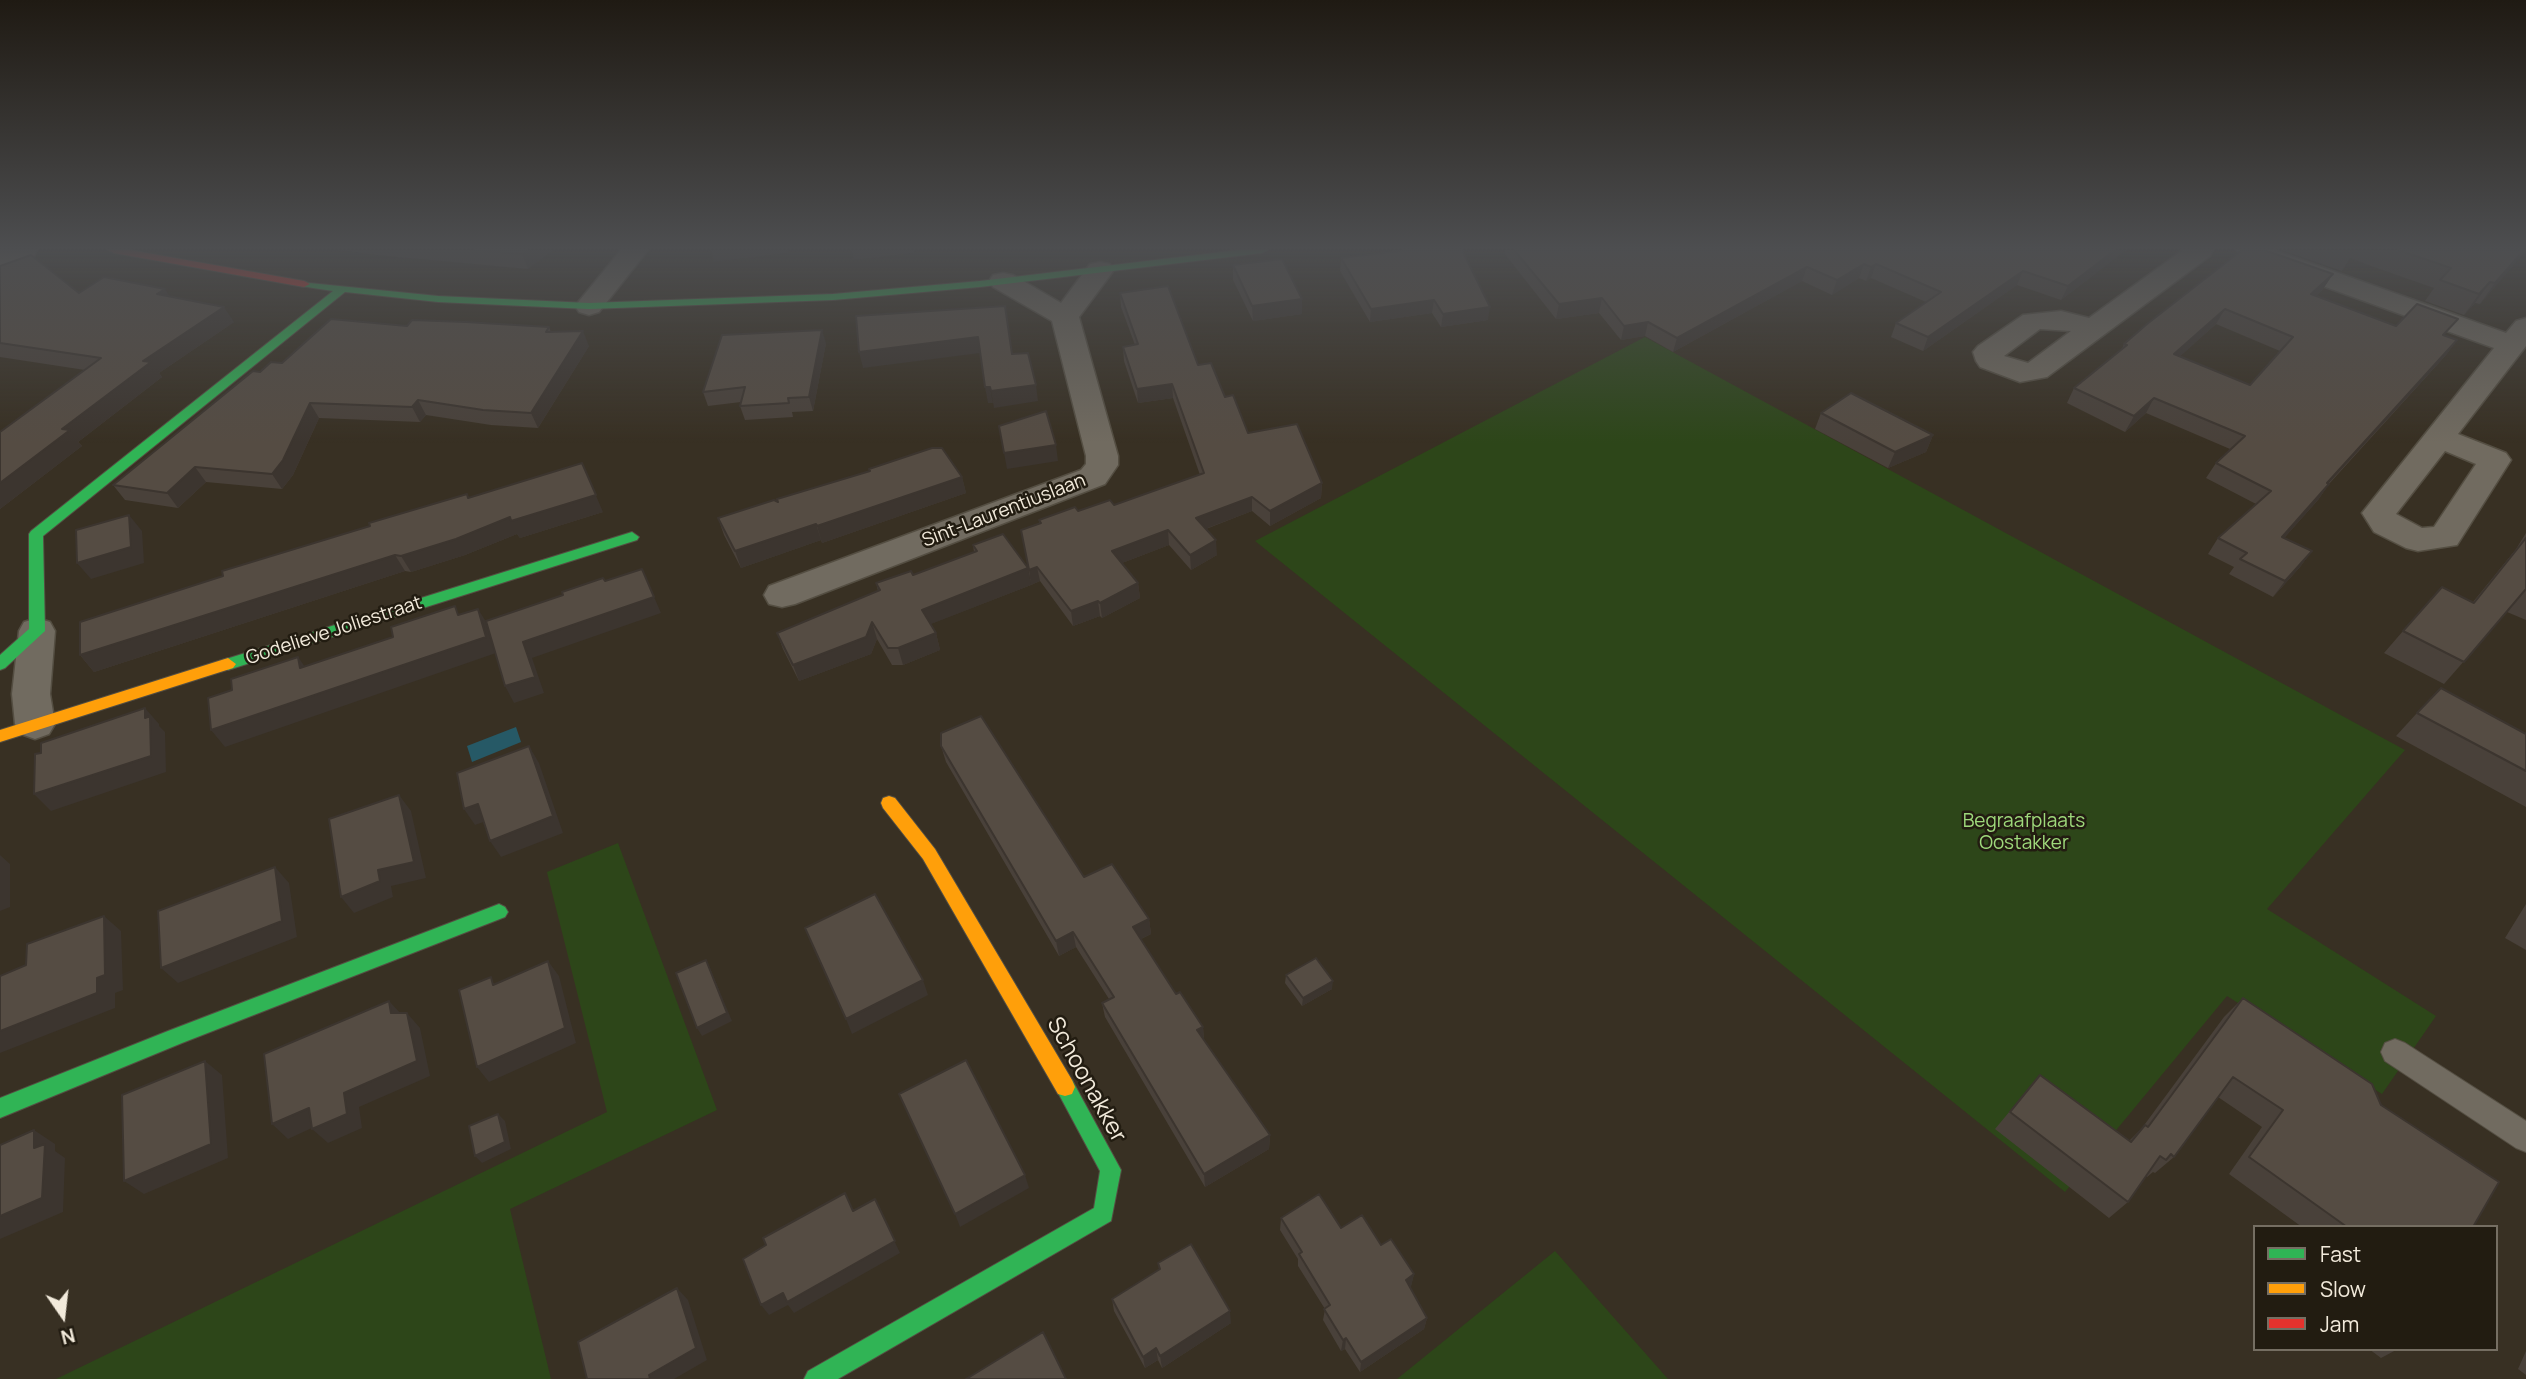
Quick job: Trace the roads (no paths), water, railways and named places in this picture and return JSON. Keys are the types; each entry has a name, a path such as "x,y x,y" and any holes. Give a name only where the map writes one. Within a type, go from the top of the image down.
{"street":[{"path":"35,724 31,694 37,631 36,534 311,314"},
{"path":"1060,314 1065,317 1067,314"},
{"path":"2093,328 2112,314"},
{"path":"2440,438 2519,336 2451,314"},
{"name":"Sint-Laurentiuslaan","path":"782,595 1093,477 1102,465 1102,456 1065,317"},
{"name":"Godelieve Joliestraat","path":"0,736 632,537"},
{"path":"0,664 37,631"},
{"name":"Schoonakker","path":"816,1379 1103,1214 1111,1170 929,854 889,803"},
{"path":"0,1108 175,1037 499,912"}],"lane":[{"path":"2395,1052 2526,1138"}],"water":[{"path":"516,727 521,742 472,762 467,746"}],"park label":[{"name":"Begraafplaats Oostakker","path":"2024,833"}]}
